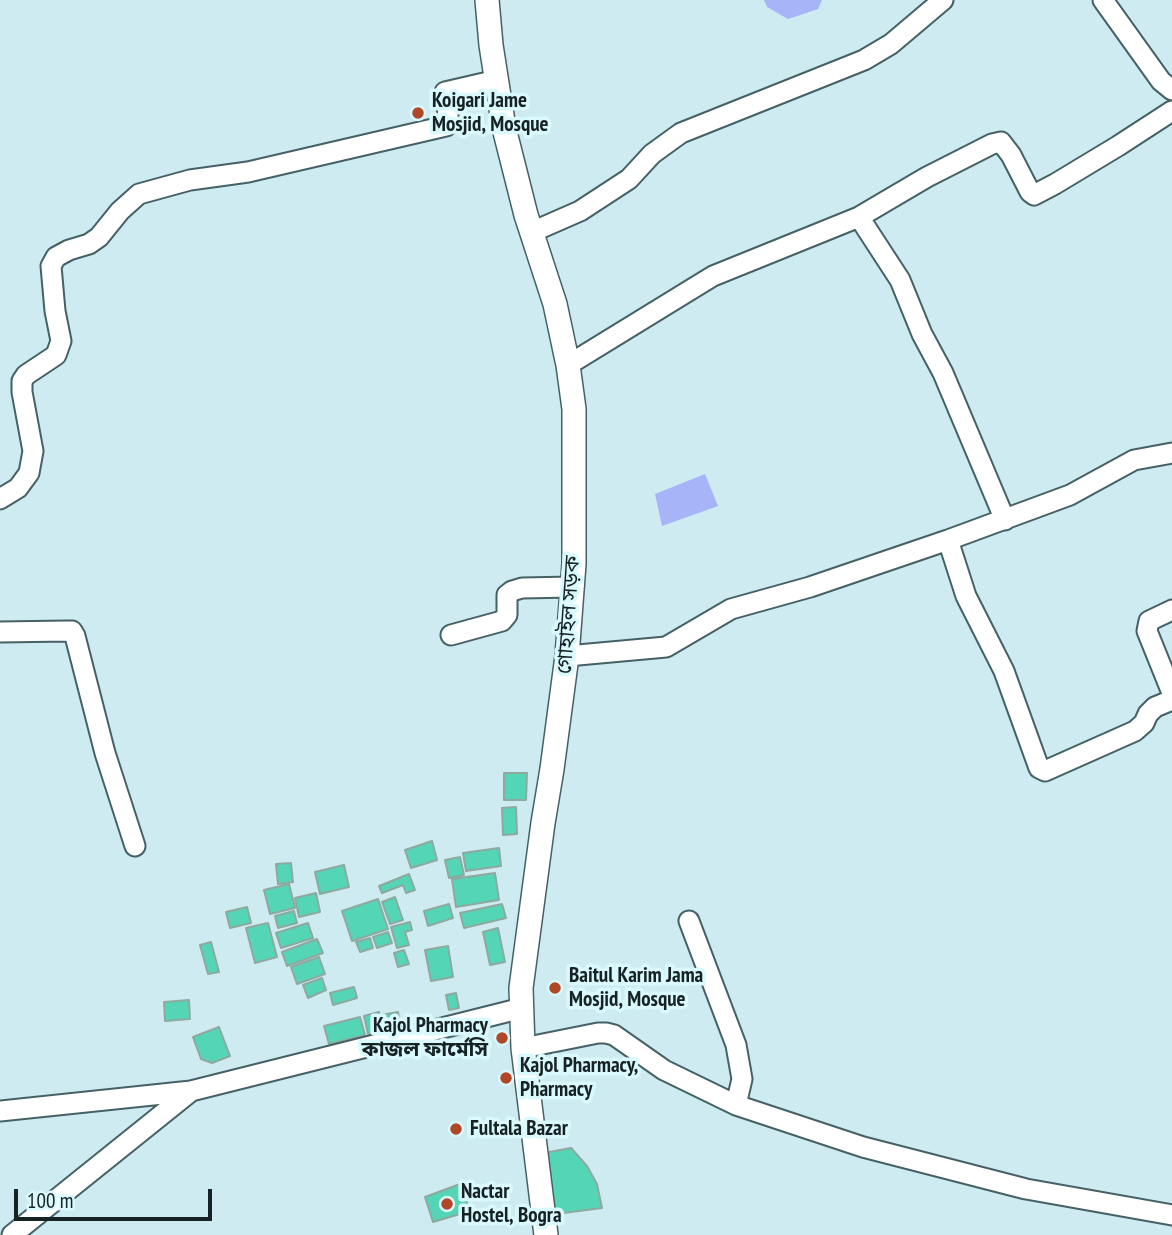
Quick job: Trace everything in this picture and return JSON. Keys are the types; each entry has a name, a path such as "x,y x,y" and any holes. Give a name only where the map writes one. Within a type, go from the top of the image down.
{"main road":[{"name":"গোহাইল সড়ক","path":"487,0 504,128 555,304 574,409 575,485 567,656 521,988 523,1048 547,1235"}],"street":[{"path":"532,232 580,211 629,179 652,154 681,133 864,60 891,44 943,0"},
{"path":"1103,0 1161,80 1172,90"},
{"path":"0,499 18,488 29,473 33,451 22,381 26,375 56,355 61,341 51,266 56,257 89,244 99,237 120,211 139,194 190,180 248,172 446,126 448,115 445,92 497,80"},
{"path":"568,365 713,276 859,218 927,177 992,144 1001,142 1034,195 1172,111"},
{"path":"859,218 900,281 922,334 943,373 1005,520"},
{"path":"567,656 666,646 731,609 810,587 1005,520 1070,495 1134,460 1172,453"},
{"path":"948,540 966,596 1004,671 1039,768 1045,771 1135,731 1155,707 1172,700"},
{"path":"451,635 502,621 507,615 507,595 512,591 522,588 572,587"},
{"path":"1172,610 1149,621 1147,631 1172,693"},
{"path":"0,632 72,631 105,753 135,846"},
{"path":"689,921 736,1045 742,1079 736,1105"},
{"path":"0,1111 191,1091 522,1008"},
{"path":"523,1048 598,1033 614,1035 664,1070 736,1105 863,1147 1026,1189 1172,1215"},
{"path":"12,1235 191,1091"}],"water":[{"path":"764,0 822,0 818,9 788,19 767,7"},
{"path":"705,474 718,506 662,526 655,494"}],"building":[{"path":"504,773 527,773 526,800 504,800"},
{"path":"516,807 517,834 503,835 502,808"},
{"path":"432,841 437,860 411,868 405,850"},
{"path":"499,848 501,866 466,871 463,853"},
{"path":"460,857 464,875 449,878 445,860"},
{"path":"291,863 293,882 278,884 276,864"},
{"path":"344,865 349,887 320,894 315,872"},
{"path":"495,873 499,900 456,907 452,879"},
{"path":"409,874 415,890 406,893 403,885 382,893 379,886"},
{"path":"289,884 295,908 270,914 264,890"},
{"path":"316,893 320,912 299,917 295,898"},
{"path":"395,897 403,920 390,924 382,902"},
{"path":"378,899 388,929 352,941 342,911"},
{"path":"449,904 453,918 428,926 424,911"},
{"path":"502,904 506,918 464,928 460,913"},
{"path":"247,907 251,923 230,928 226,912"},
{"path":"294,911 297,923 278,928 275,916"},
{"path":"410,922 412,930 405,932 409,945 397,948 391,927"},
{"path":"268,923 277,957 255,963 246,928"},
{"path":"308,923 313,938 281,948 276,933"},
{"path":"498,928 505,962 490,965 483,932"},
{"path":"388,932 392,943 377,948 373,937"},
{"path":"370,938 373,948 360,952 356,942"},
{"path":"317,939 323,953 287,966 282,952"},
{"path":"211,942 219,972 208,974 200,945"},
{"path":"448,946 453,977 431,981 425,950"},
{"path":"404,950 409,964 398,967 394,953"},
{"path":"319,957 325,974 297,984 291,967"},
{"path":"322,978 326,990 308,998 303,985"},
{"path":"354,987 357,998 333,1005 330,993"},
{"path":"456,993 459,1008 449,1010 446,995"},
{"path":"189,1000 190,1019 165,1021 164,1002"},
{"path":"379,1012 381,1019 376,1023 378,1032 368,1034 364,1016"},
{"path":"398,1012 400,1026 383,1029 381,1015"},
{"path":"360,1017 365,1035 329,1044 324,1026"},
{"path":"219,1027 230,1056 212,1063 201,1059 193,1037"},
{"path":"571,1148 587,1166 597,1184 602,1208 548,1215 544,1153"},
{"name":"Nactar Hostel, Bogra","path":"460,1184 470,1211 433,1222 425,1197"}],"place":[{"name":"Koigari Jame Mosjid, Mosque","path":"418,113"},
{"name":"Baitul Karim Jama Mosjid, Mosque","path":"555,988"},
{"name":"Kajol Pharmacy কাজল ফার্মেসি","path":"502,1038"},
{"name":"Kajol Pharmacy, Pharmacy","path":"506,1078"},
{"name":"Fultala Bazar","path":"456,1129"},
{"name":"Nactar Hostel, Bogra","path":"447,1204"}]}
